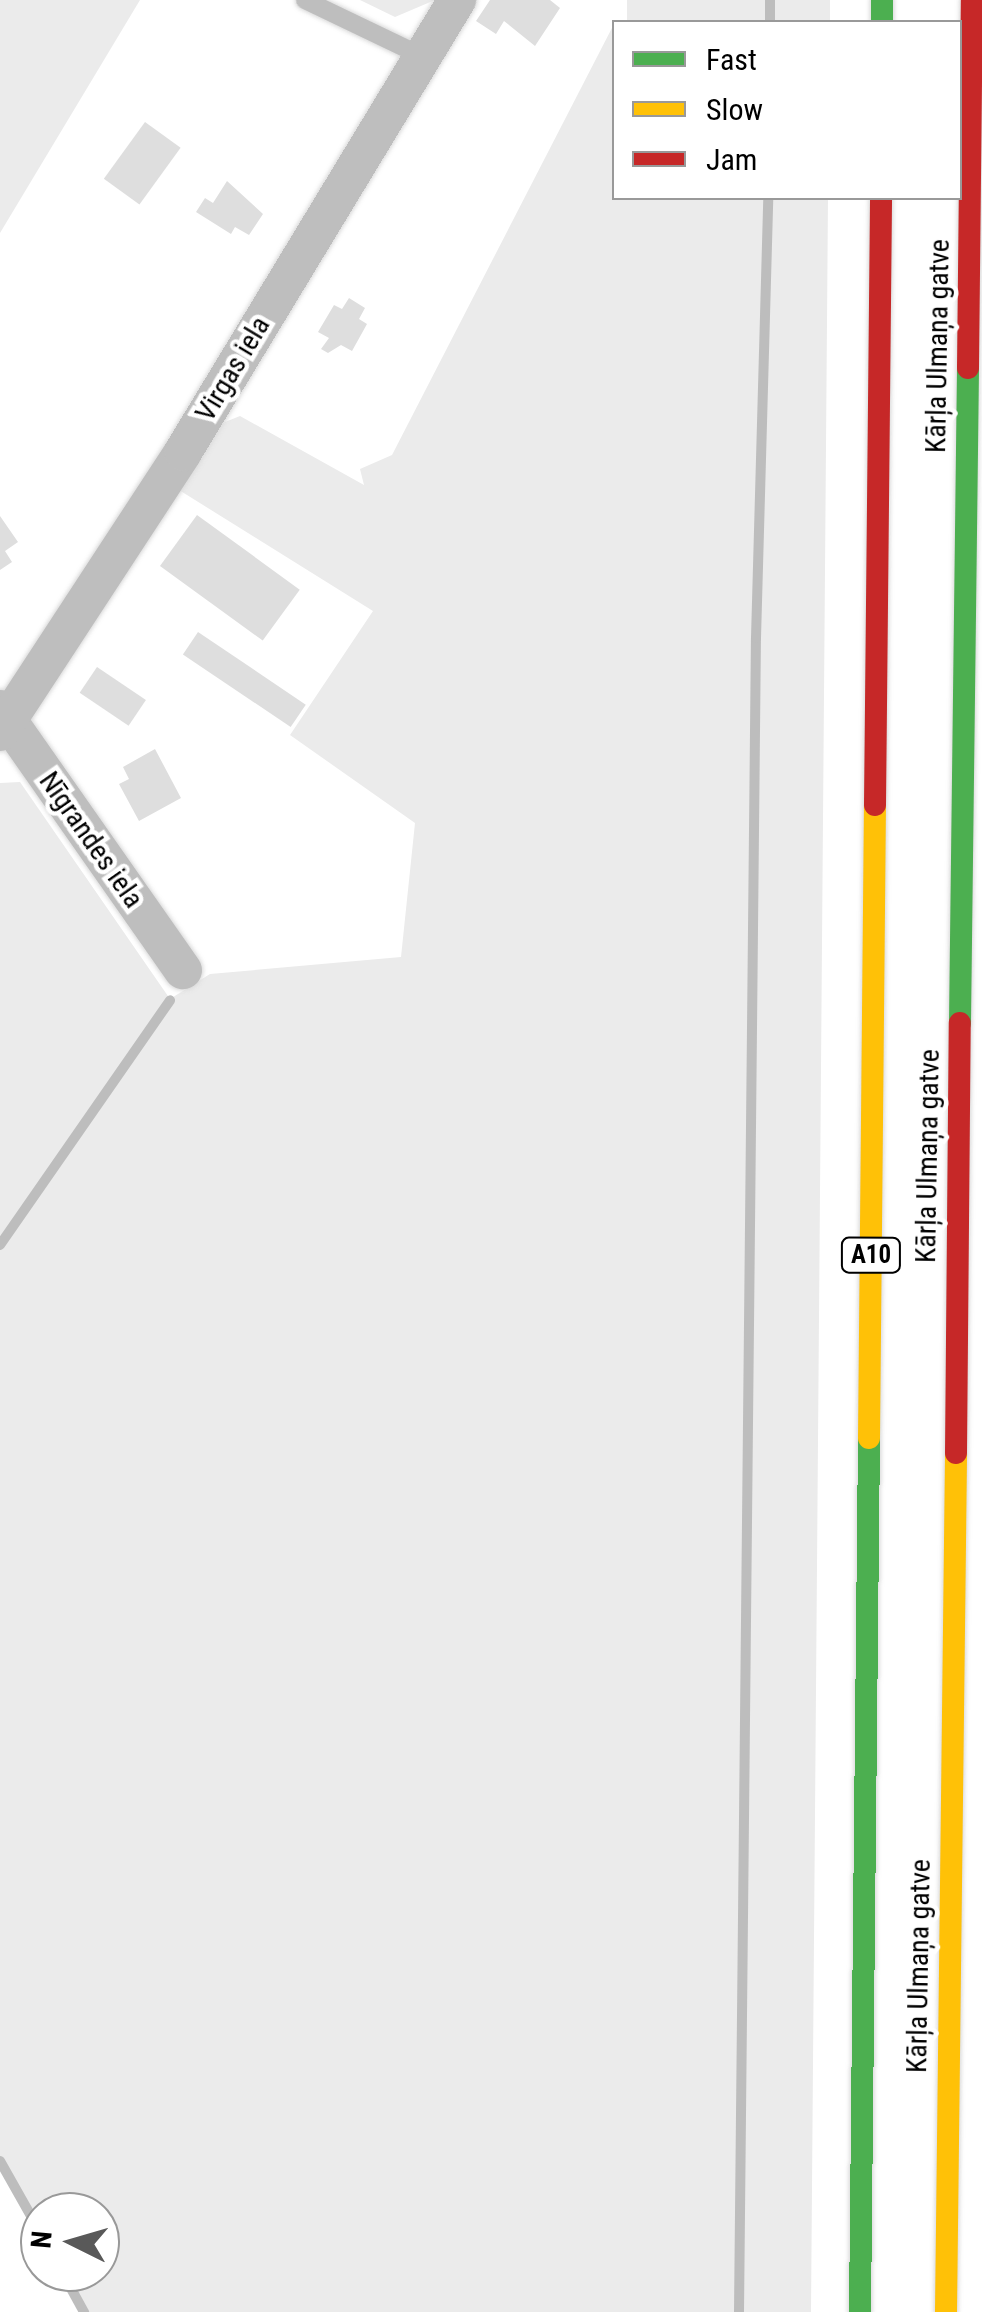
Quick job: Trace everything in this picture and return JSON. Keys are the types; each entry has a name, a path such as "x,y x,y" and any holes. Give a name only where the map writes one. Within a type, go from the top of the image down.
{"highway":[{"name":"Kārļa Ulmaņa gatve","path":"946,2312 972,0"},
{"name":"Kārļa Ulmaņa gatve","path":"860,2312 881,200"}],"street":[{"name":"Virgas iela","path":"2,720 184,452 457,0"},
{"name":"Nīgrandes iela","path":"2,720 183,970"}],"lane":[{"path":"305,0 422,56"}],"shaded area":[{"path":"0,0 140,0 0,233"},
{"path":"360,0 435,0 395,17"},
{"path":"627,0 830,0 830,20 627,20"},
{"path":"612,28 612,200 828,200 811,2312 84,2312 73,2292 120,2292 120,2192 20,2192 20,2196 0,2161 0,783 20,782 170,999 210,974 401,957 415,823 290,735 373,611 179,490 220,424 240,416 364,485 360,469 392,455"}],"building":[{"path":"490,0 550,0 560,8 535,46 504,21 496,34 476,21"},
{"path":"145,122 181,148 139,204 104,179"},
{"path":"227,181 263,214 249,235 235,227 231,234 196,212 205,198 213,203"},
{"path":"349,298 365,308 359,319 367,324 352,351 341,345 328,353 321,349 329,338 318,332 334,305 342,309"},
{"path":"197,515 300,590 263,641 160,566"},
{"path":"0,516 18,542 5,551 12,562 0,570"},
{"path":"198,632 306,705 291,727 183,654"},
{"path":"97,667 146,700 129,726 80,693"},
{"path":"155,749 181,798 139,821 119,784 129,779 123,767"}],"waterway":[{"path":"770,0 770,20"},
{"path":"739,2312 756,638 768,200"},
{"path":"0,1245 170,1000"},
{"path":"0,2161 20,2196"},
{"path":"73,2292 84,2312"}],"traffic: fast":[{"path":"882,0 882,20"},
{"path":"960,1023 968,368"},
{"path":"860,2312 869,1438"}],"traffic: slow":[{"path":"869,1438 875,805"},
{"path":"946,2312 956,1453"}],"traffic: jam":[{"path":"968,368 972,0"},
{"path":"875,805 881,200"},
{"path":"956,1453 960,1023"}]}
